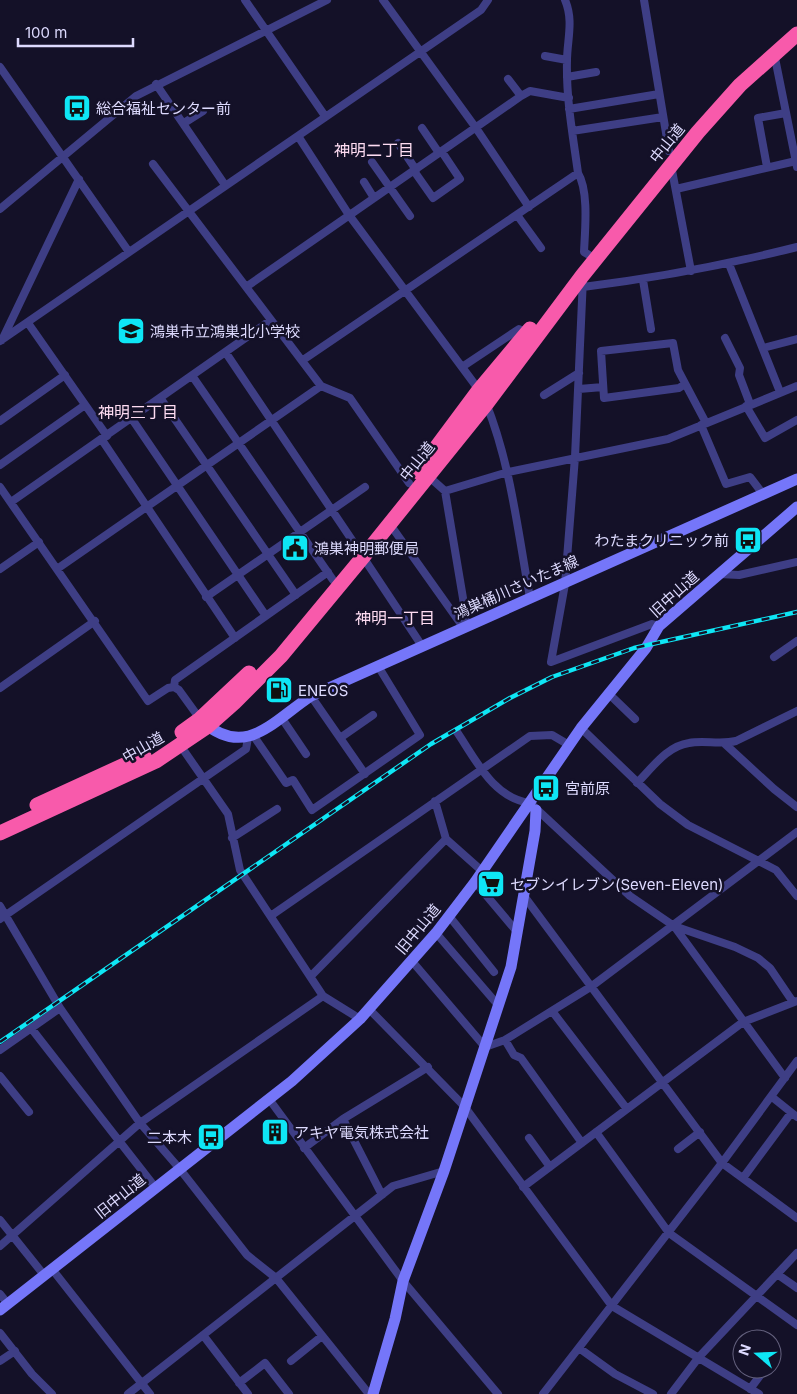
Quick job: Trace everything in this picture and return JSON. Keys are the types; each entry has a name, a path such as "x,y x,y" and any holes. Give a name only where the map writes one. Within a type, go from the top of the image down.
{"highway":[{"name":"中山道","path":"0,822 134,761 204,723 271,653 331,576 360,553 389,523 428,475 527,333 589,254 744,70 797,23"},
{"name":"中山道","path":"0,833 126,777 180,745 281,656 360,553 409,483 583,281 670,158 740,85 797,34"}],"main road":[{"name":"鴻巣桶川さいたま線","path":"251,737 311,696 462,627 565,584 625,554 797,480"},
{"name":"旧中山道","path":"4,1307 318,1060 360,1019 436,933 533,806 569,745 646,648 659,626 797,507"},
{"path":"204,723 225,736 251,737"},
{"path":"371,1394 395,1319 404,1281 444,1171 511,967 535,831 533,806"}],"street":[{"path":"245,0 325,116"},
{"path":"0,209 136,96 156,84 327,0"},
{"path":"383,0 476,128 529,207"},
{"path":"0,342 481,10 488,0"},
{"path":"565,0 568,8 570,35 567,60 569,109 578,173 582,179 585,214 584,252 589,254"},
{"path":"644,0 691,271"},
{"path":"676,189 767,167 796,164 774,53"},
{"path":"545,56 567,60"},
{"path":"0,67 64,156 129,252"},
{"path":"568,77 596,72"},
{"path":"508,79 521,96"},
{"path":"156,84 225,185"},
{"path":"246,287 521,96 530,91 569,98"},
{"path":"569,109 659,94"},
{"path":"184,123 202,111"},
{"path":"767,167 758,118 786,113"},
{"path":"572,130 664,117"},
{"path":"398,143 433,198 460,179 422,128"},
{"path":"298,136 349,215 483,397 498,433 508,472 530,598"},
{"path":"372,162 410,216"},
{"path":"153,164 321,386 350,398 409,483"},
{"path":"303,360 578,173"},
{"path":"0,342 79,180"},
{"path":"364,182 374,198"},
{"path":"517,215 541,248"},
{"path":"659,626 652,624 551,662 565,584 575,457 583,281 643,280 729,264 797,247"},
{"path":"729,264 780,392"},
{"path":"643,280 651,329"},
{"path":"11,502 193,377 271,320"},
{"path":"28,323 85,405 146,507 235,638"},
{"path":"462,367 520,329 527,333"},
{"path":"725,338 740,368 739,375 748,405 765,438 797,420"},
{"path":"763,348 797,339"},
{"path":"685,384 679,388 604,398 601,350 673,343 678,370 685,384 703,424 726,484 750,477 763,494"},
{"path":"226,353 422,646"},
{"path":"544,395 579,373"},
{"path":"0,421 65,375"},
{"path":"174,687 175,680 296,595 331,576 193,377"},
{"path":"57,569 321,386"},
{"path":"445,491 508,472 668,438 797,386"},
{"path":"578,389 603,387"},
{"path":"161,399 208,464 296,595"},
{"path":"0,465 85,405"},
{"path":"132,419 266,616"},
{"path":"428,475 445,491 466,616 462,627"},
{"path":"0,487 95,621 148,701 168,688 174,687 179,690 204,723"},
{"path":"206,597 365,487"},
{"path":"389,523 462,627"},
{"path":"0,569 39,542"},
{"path":"719,574 739,574 797,562"},
{"path":"0,688 95,621"},
{"path":"774,657 797,641"},
{"path":"251,737 286,783 293,780 312,810 420,735 378,666"},
{"path":"608,694 635,718"},
{"path":"311,696 365,774"},
{"path":"637,783 658,761 678,746 689,743 725,744 736,741 797,711"},
{"path":"340,738 373,715"},
{"path":"281,717 306,754"},
{"path":"581,728 637,783 688,825 776,870 797,896"},
{"path":"457,732 495,788 533,806 630,896 674,926 735,946 758,958 770,968 795,1002 743,1022 523,1187"},
{"path":"272,915 481,768 530,736 552,735 569,745"},
{"path":"3,917 246,749 251,737"},
{"path":"725,744 796,806"},
{"path":"180,745 228,814 237,865 272,915 323,996 360,1019"},
{"path":"435,801 446,839 482,871"},
{"path":"232,838 277,809"},
{"path":"411,960 485,1047 504,1040 592,986 797,832"},
{"path":"311,976 446,839"},
{"path":"475,882 518,933"},
{"path":"524,896 664,1082 722,1163 797,1218"},
{"path":"0,906 3,917 60,1008 140,1123 179,1168 247,1255 276,1278 371,1394"},
{"path":"449,916 494,972"},
{"path":"674,926 785,1078"},
{"path":"436,933 498,1005"},
{"path":"0,1246 140,1123 323,996"},
{"path":"0,1050 60,1008"},
{"path":"369,1009 428,1067 464,1106 612,1306 759,1394"},
{"path":"552,1011 627,1109"},
{"path":"32,1028 155,1187"},
{"path":"504,1040 514,1055 520,1058 582,1143"},
{"path":"543,1394 669,1233 797,1061"},
{"path":"304,1148 343,1119 428,1067"},
{"path":"0,1076 29,1112"},
{"path":"743,1178 794,1115 772,1097"},
{"path":"269,1099 404,1281 498,1394"},
{"path":"343,1119 382,1195"},
{"path":"596,1132 669,1233 797,1324"},
{"path":"678,1149 700,1132"},
{"path":"529,1138 550,1167"},
{"path":"128,1394 394,1186 444,1171"},
{"path":"0,1220 48,1272 150,1394"},
{"path":"671,1394 699,1357 797,1253"},
{"path":"777,1274 797,1288"},
{"path":"0,1294 4,1307"},
{"path":"0,1333 32,1374 52,1394"},
{"path":"203,1335 248,1394"},
{"path":"291,1361 322,1336"},
{"path":"579,1348 615,1374 653,1394"},
{"path":"0,1361 15,1351"},
{"path":"239,1383 265,1363 289,1394"},
{"path":"750,1389 758,1379"}],"railway":[{"path":"0,1042 431,744 510,698 552,677 634,648 797,612"}],"place":[{"name":"総合福祉センター前","path":"77,108"},
{"name":"鴻巣市立鴻巣北小学校","path":"131,331"},
{"name":"わたまクリニック前","path":"748,540"},
{"name":"鴻巣神明郵便局","path":"295,548"},
{"name":"ENEOS","path":"279,690"},
{"name":"宮前原","path":"546,788"},
{"name":"セブンイレブン(Seven-Eleven)","path":"491,884"},
{"name":"アキヤ電気株式会社","path":"275,1132"},
{"name":"二本木","path":"211,1137"}],"district":[{"name":"神明二丁目","path":"374,150"},
{"name":"神明三丁目","path":"138,412"},
{"name":"神明一丁目","path":"395,618"}]}
